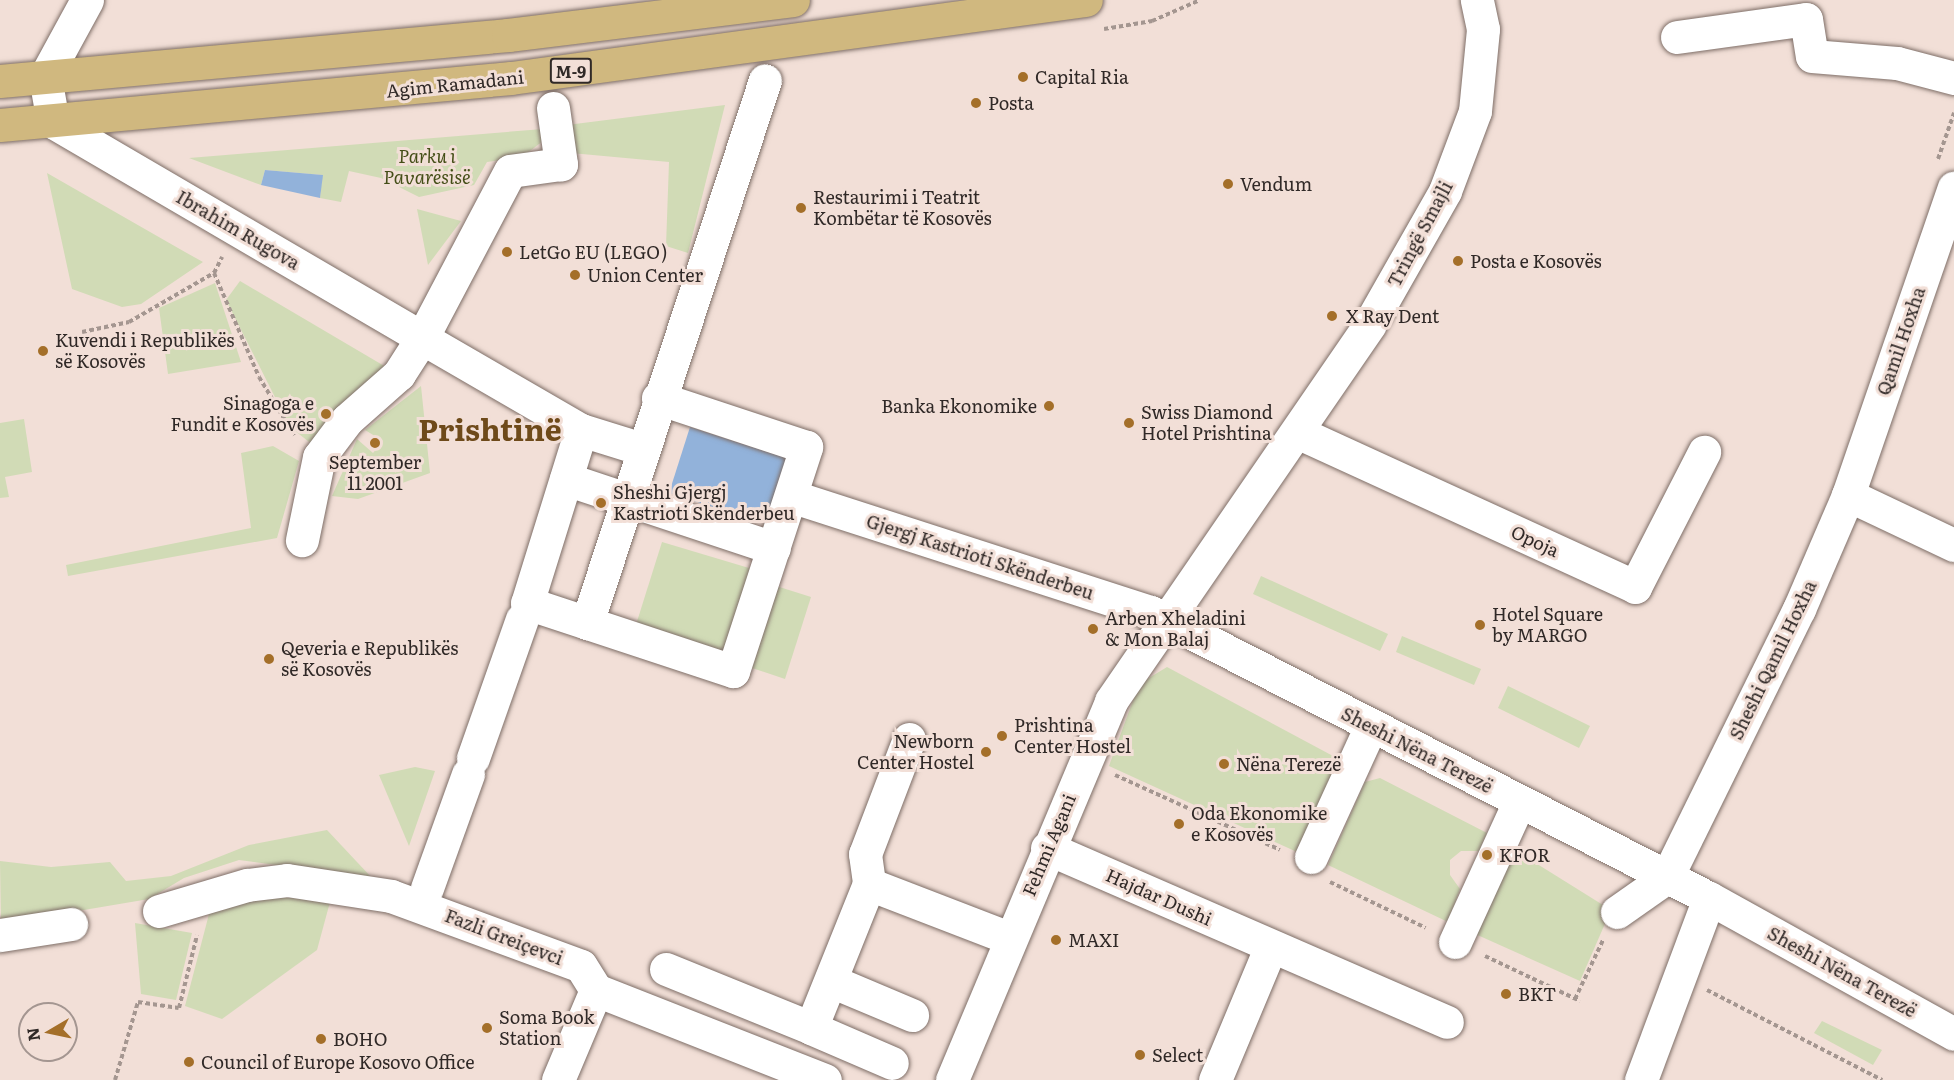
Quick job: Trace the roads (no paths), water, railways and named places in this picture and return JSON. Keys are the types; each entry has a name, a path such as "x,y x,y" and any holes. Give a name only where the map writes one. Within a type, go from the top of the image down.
{"main road":[{"path":"0,81 195,66 671,8 793,0"},
{"name":"Agim Ramadani","path":"0,125 198,111 681,59 1086,0"},
{"path":"195,66 198,111"}],"street":[{"path":"53,122 45,77 87,0"},
{"name":"Tringë Smajli","path":"1167,622 1369,325 1445,191 1477,101 1483,29 1477,0"},
{"path":"1677,37 1806,19 1812,56 1897,63 1954,78"},
{"path":"587,623 658,398 765,80"},
{"path":"302,540 319,457 347,420 399,374 422,338 510,171 561,164 553,108"},
{"name":"Ibrahim Rugova","path":"53,122 422,338"},
{"name":"Qamil Hoxha","path":"1848,495 1954,188"},
{"path":"422,338 581,430 642,449"},
{"path":"581,430 527,603 733,671 806,447 658,398"},
{"name":"Opoja","path":"1297,432 1635,587 1704,452"},
{"path":"566,479 774,548"},
{"path":"1848,495 1954,545"},
{"name":"Sheshi Qamil Hoxha","path":"1667,877 1848,495"},
{"name":"Gjergj Kastrioti Skënderbeu","path":"791,496 1167,622"},
{"path":"427,888 522,619"},
{"name":"Sheshi Nëna Terezë","path":"1167,622 1709,898 1954,1034"},
{"name":"Fehmi Agani","path":"952,1080 1009,938 1111,701 1167,622"},
{"path":"1299,855 1371,726"},
{"path":"811,1028 869,884 865,854 909,739"},
{"path":"1455,942 1519,802"},
{"name":"Hajdar Dushi","path":"1047,848 1447,1022"},
{"path":"1617,912 1667,877"},
{"name":"Fazli Greiçevci","path":"159,911 207,896 287,880 392,896 581,966 596,990"},
{"path":"869,884 1009,938"},
{"path":"1641,1080 1709,898"},
{"path":"0,935 71,924"},
{"path":"1215,1080 1271,946"},
{"path":"666,969 892,1063"},
{"path":"831,981 912,1015"},
{"path":"558,1080 596,990 825,1080"}],"water":[{"path":"265,170 323,175 320,198 261,185"},
{"path":"690,427 787,458 767,524 669,493"}],"place":[{"name":"Capital Ria","path":"1023,77"},
{"name":"Posta","path":"976,103"},
{"name":"Vendum","path":"1228,184"},
{"name":"Restaurimi i Teatrit Kombëtar të Kosovës","path":"801,208"},
{"name":"LetGo EU (LEGO)","path":"507,252"},
{"name":"Posta e Kosovës","path":"1458,261"},
{"name":"Union Center","path":"575,275"},
{"name":"X Ray Dent","path":"1332,316"},
{"name":"Kuvendi i Republikës së Kosovës","path":"43,351"},
{"name":"Banka Ekonomike","path":"1049,406"},
{"name":"Sinagoga e Fundit e Kosovës","path":"326,414"},
{"name":"Swiss Diamond Hotel Prishtina","path":"1129,423"},
{"name":"September 11 2001","path":"375,443"},
{"name":"Sheshi Gjergj Kastrioti Skënderbeu","path":"601,503"},
{"name":"Hotel Square by MARGO","path":"1480,625"},
{"name":"Arben Xheladini & Mon Balaj","path":"1093,629"},
{"name":"Qeveria e Republikës së Kosovës","path":"269,659"},
{"name":"Prishtina Center Hostel","path":"1002,736"},
{"name":"Newborn Center Hostel","path":"986,752"},
{"name":"Nëna Terezë","path":"1224,764"},
{"name":"Oda Ekonomike e Kosovës","path":"1179,824"},
{"name":"KFOR","path":"1487,855"},
{"name":"MAXI","path":"1056,940"},
{"name":"BKT","path":"1506,994"},
{"name":"Soma Book Station","path":"487,1028"},
{"name":"BOHO","path":"321,1039"},
{"name":"Select","path":"1140,1055"},
{"name":"Council of Europe Kosovo Office","path":"189,1062"}],"district":[{"name":"Prishtinë","path":"490,428"}],"park label":[{"name":"Parku i Pavarësisë","path":"427,167"}]}
